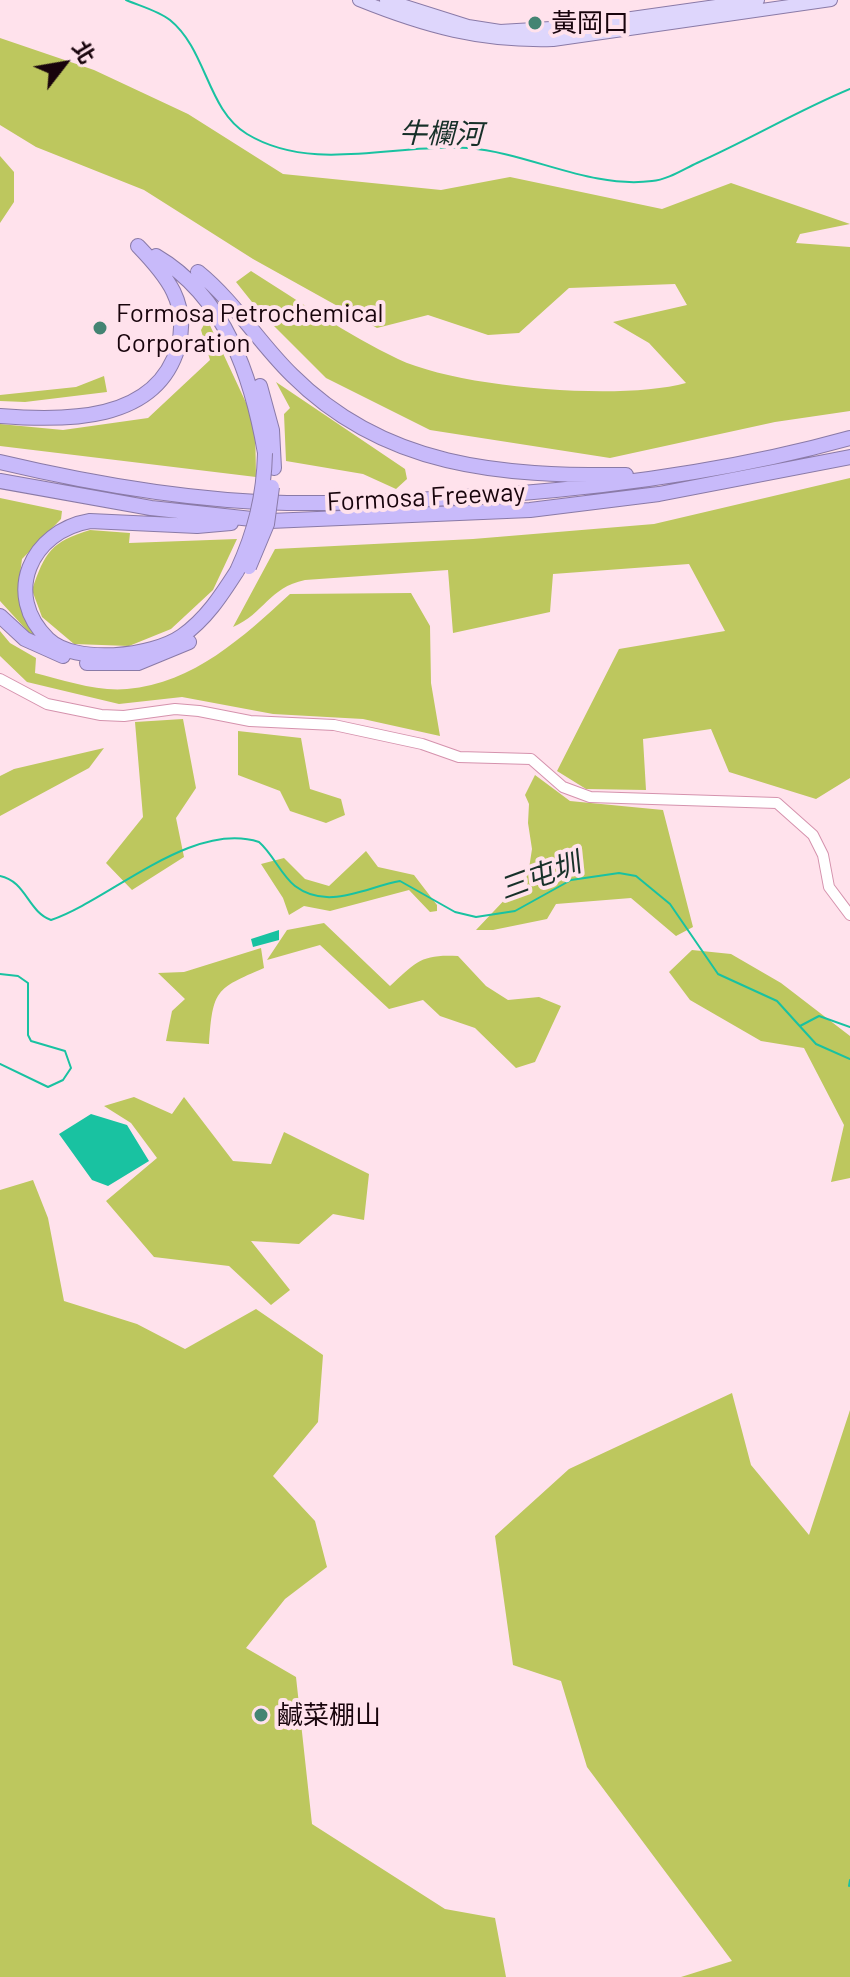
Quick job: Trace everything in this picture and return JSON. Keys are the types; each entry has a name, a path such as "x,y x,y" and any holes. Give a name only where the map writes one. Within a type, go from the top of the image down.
{"highway":[{"path":"0,416 82,418 135,401 161,381 177,351 182,311 164,272 138,246 168,263 190,283 232,339 258,411 265,453 264,486 257,522 242,571 213,607 178,639 131,652 83,654 60,648 38,628 27,599 28,573 35,552 60,528 90,521 197,526 270,521"},
{"path":"0,616 25,639 79,662 110,666 138,663 181,648 208,628 242,571 267,524 274,468 268,410 245,345 198,272 217,287 291,375 328,407 365,431 410,451 514,473 678,475"},
{"name":"Formosa Freeway","path":"0,462 143,490 285,503 437,499 595,487 678,475 748,463 850,438"},
{"name":"Formosa Freeway","path":"0,481 151,508 270,521 530,510 674,492 850,457"}],"main road":[{"path":"359,0 426,25 479,38 523,41 553,40 831,0"},
{"path":"386,0 454,22 500,31 568,27 758,0"}],"street":[{"path":"0,679 47,704 101,715 124,716 175,709 250,721 312,722 422,744 459,757 531,759 563,787 590,797 777,803 813,835 823,855 829,887 850,915"}],"shaded area":[{"path":"0,38 94,70 188,114 283,174 441,190 510,177 662,209 731,183 850,224 800,234 796,243 850,247 850,411 775,422 610,458 430,430 326,378 260,312 236,282 251,271 360,339 425,369 460,378 540,389 622,391 686,383 649,343 613,322 687,305 675,284 569,288 519,333 488,335 428,315 377,328 253,259 144,190 36,147 0,125"},
{"path":"0,156 14,172 14,202 0,223"},
{"path":"207,319 255,422 256,477 0,446 0,424 63,430 148,418 210,360 201,330"},
{"path":"104,376 107,392 25,402 0,401 0,395 76,387"},
{"path":"276,382 405,469 407,479 396,489 363,474 286,461 284,414 290,408"},
{"path":"850,478 850,778 816,799 729,772 711,729 643,739 646,790 586,789 557,771 619,649 725,631 689,564 553,574 550,612 453,633 448,570 305,580 283,589 253,615 233,627 275,549 473,539 654,524"},
{"path":"0,498 62,511 61,519 22,559 19,582 39,639 33,637 0,601"},
{"path":"90,530 130,533 129,543 237,539 213,590 171,629 129,646 74,644 42,617 32,590 51,550 66,539"},
{"path":"411,593 430,626 431,683 440,736 363,719 273,714 182,697 119,704 27,682 0,656 0,631 10,643 36,658 35,673 93,687 127,689 174,678 196,668 235,641 290,594"},
{"path":"183,719 196,788 176,818 184,857 132,890 106,863 143,817 135,722"},
{"path":"238,731 301,738 310,789 341,799 345,815 326,823 290,811 280,791 238,775"},
{"path":"104,748 89,768 0,816 0,776 14,769"},
{"path":"535,775 570,801 663,810 693,927 676,936 631,898 556,904 547,919 493,930 476,930 528,875 532,849 529,804 525,795"},
{"path":"366,851 378,867 414,875 437,905 437,911 430,912 409,890 330,911 304,906 289,915 283,898 261,864 284,858 305,879 329,886"},
{"path":"324,923 390,986 420,961 435,956 458,956 486,986 508,1000 539,997 561,1006 535,1062 516,1068 475,1028 440,1016 423,1000 389,1009 320,945 267,960 287,930"},
{"path":"279,930 279,940 253,947 251,939"},
{"path":"261,948 264,968 226,987 215,1002 209,1044 166,1041 172,1011 185,999 158,973 184,972"},
{"path":"692,950 731,954 781,983 850,1036 850,1178 831,1182 844,1125 804,1048 761,1041 690,1000 669,972"},
{"path":"134,1097 172,1114 184,1097 233,1161 271,1164 284,1132 369,1174 364,1220 333,1214 299,1244 251,1241 290,1290 271,1305 229,1266 154,1257 106,1201 157,1158 131,1123 104,1106"},
{"path":"91,1114 127,1125 149,1161 108,1186 92,1180 59,1134"},
{"path":"33,1180 48,1218 64,1301 137,1324 185,1349 256,1309 323,1355 318,1422 273,1476 315,1521 327,1567 285,1599 246,1648 296,1677 312,1824 445,1909 495,1918 506,1977 0,1977 0,1190"},
{"path":"732,1393 751,1465 809,1535 850,1410 850,1977 681,1977 732,1961 587,1767 561,1681 513,1665 495,1536 569,1469"}],"waterway":[{"name":"牛欄河","path":"126,0 166,17 182,33 223,110 234,123 247,134 272,146 299,152 327,155 468,148 514,156 606,180 652,181 675,174 850,89"},
{"name":"三屯圳","path":"0,876 16,884 37,910 51,920 179,852 207,842 233,838 259,842 290,881 308,893 334,897 400,881 455,912 476,917 515,911 571,880 619,873 636,876 670,904 718,974 777,1001 816,1044 850,1059"},
{"name":"三屯圳","path":"0,974 18,976 28,983 28,1035 31,1041 65,1051 71,1068 63,1080 48,1087 0,1064"},
{"path":"800,1026 819,1016 850,1027"},
{"path":"849,1886 850,1880"}],"place":[{"name":"黃岡口","path":"535,23"},
{"name":"Formosa Petrochemical Corporation","path":"100,328"},
{"name":"鹹菜棚山","path":"261,1715"}]}
